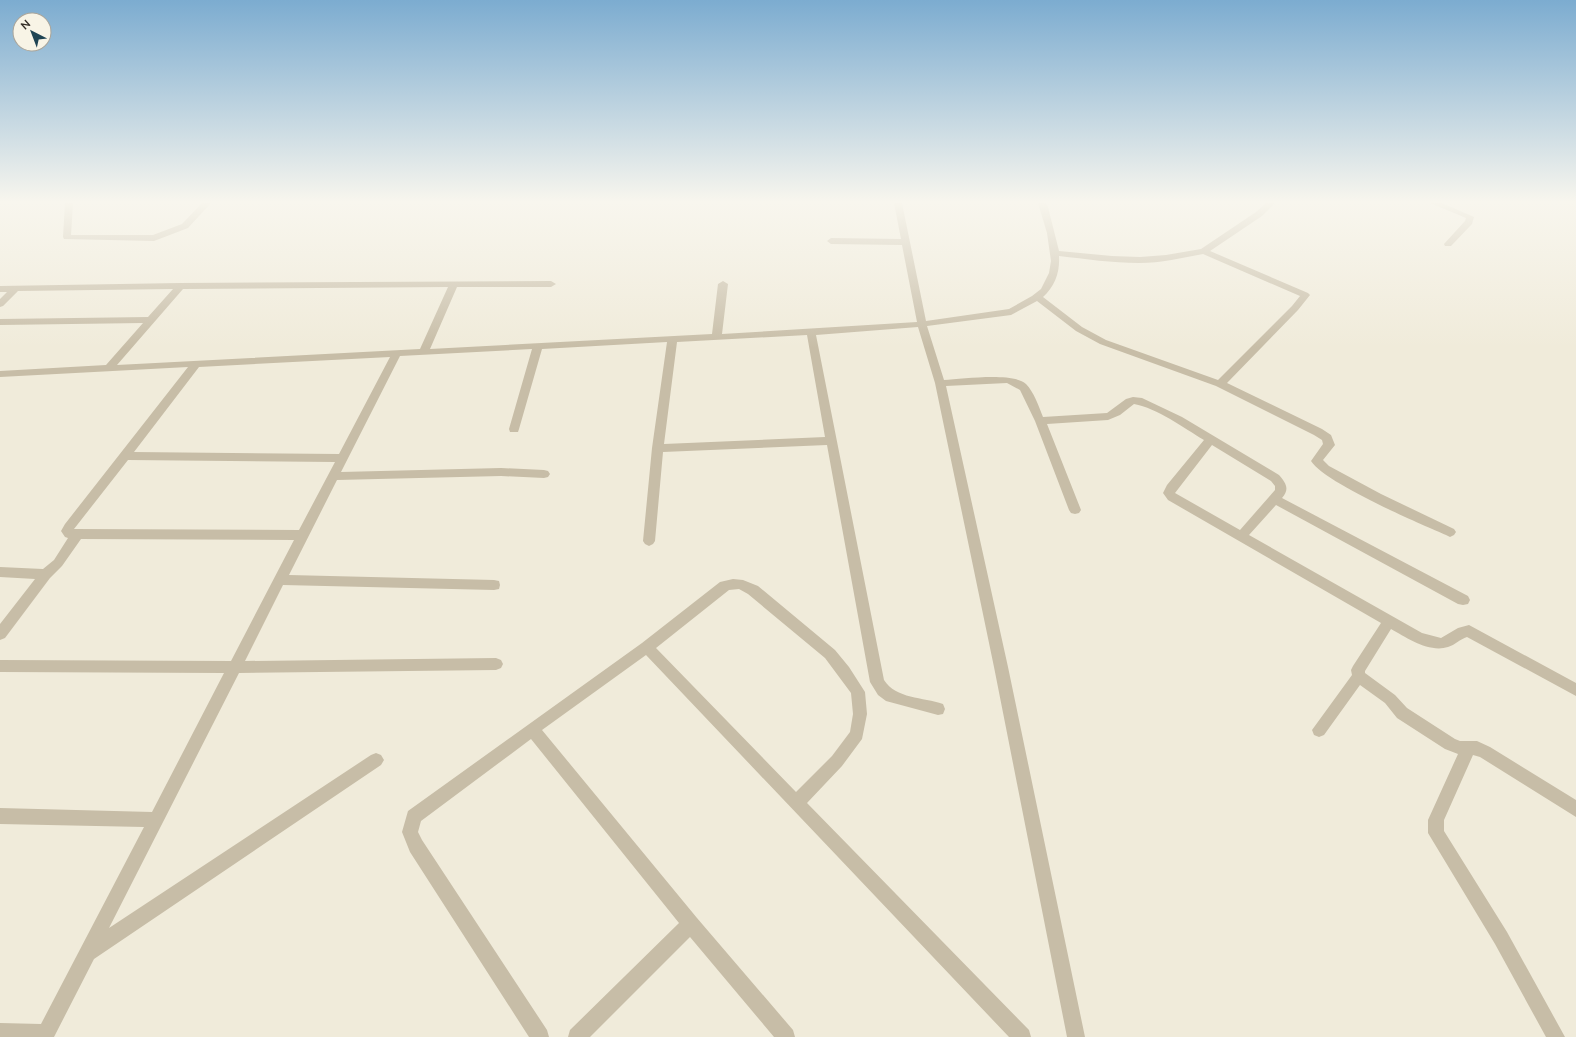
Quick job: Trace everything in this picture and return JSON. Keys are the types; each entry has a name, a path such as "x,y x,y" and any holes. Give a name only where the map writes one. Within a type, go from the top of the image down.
{"street":[{"path":"907,251 922,324 940,383 1000,660 1076,1037"},
{"path":"0,374 810,332 922,324 1011,312 1042,294 1053,276 1056,253 1112,259 1140,260 1166,258 1202,251"},
{"path":"1205,251 1305,295 1295,308 1220,384"},
{"path":"424,352 454,284"},
{"path":"0,289 180,286 552,284"},
{"path":"717,336 723,284"},
{"path":"109,368 180,286"},
{"path":"0,304 16,288"},
{"path":"1037,297 1079,328 1103,342 1220,384 1318,432 1327,438 1329,445 1317,461 1331,473 1378,498 1450,532"},
{"path":"0,322 150,320"},
{"path":"810,332 877,682 883,691 891,697 938,709"},
{"path":"649,541 658,448 672,339"},
{"path":"514,429 538,346"},
{"path":"0,1032 46,1035 396,354"},
{"path":"197,363 67,531 69,534 302,535"},
{"path":"940,383 1007,380 1014,381 1024,388 1040,421 1075,510"},
{"path":"1040,421 1108,416 1118,412 1132,400 1136,400 1154,407 1275,478 1282,485 1281,491 1241,537"},
{"path":"1211,440 1171,488 1169,493 1176,500 1389,621 1434,643 1446,643 1464,631 1469,631 1576,690"},
{"path":"658,448 831,442"},
{"path":"125,456 342,458"},
{"path":"333,476 501,472 544,474"},
{"path":"1274,499 1463,600"},
{"path":"0,634 46,574 58,563 78,534"},
{"path":"0,572 46,574"},
{"path":"279,580 494,585"},
{"path":"540,1037 416,846 410,832 414,816 425,806 647,647 726,586 734,583 744,585 753,590 830,654 844,670 858,692 860,714 858,734 837,761 796,803"},
{"path":"1389,621 1358,670 1359,676 1390,699 1402,713 1450,744 1459,748 1476,748 1485,752 1576,809"},
{"path":"647,647 1022,1037"},
{"path":"0,666 234,667 496,664"},
{"path":"1320,730 1359,676"},
{"path":"532,729 691,924 786,1037"},
{"path":"1468,749 1436,820 1436,833 1501,938 1556,1037"},
{"path":"88,953 376,760"},
{"path":"0,816 156,820"},
{"path":"577,1037 691,924"}]}
